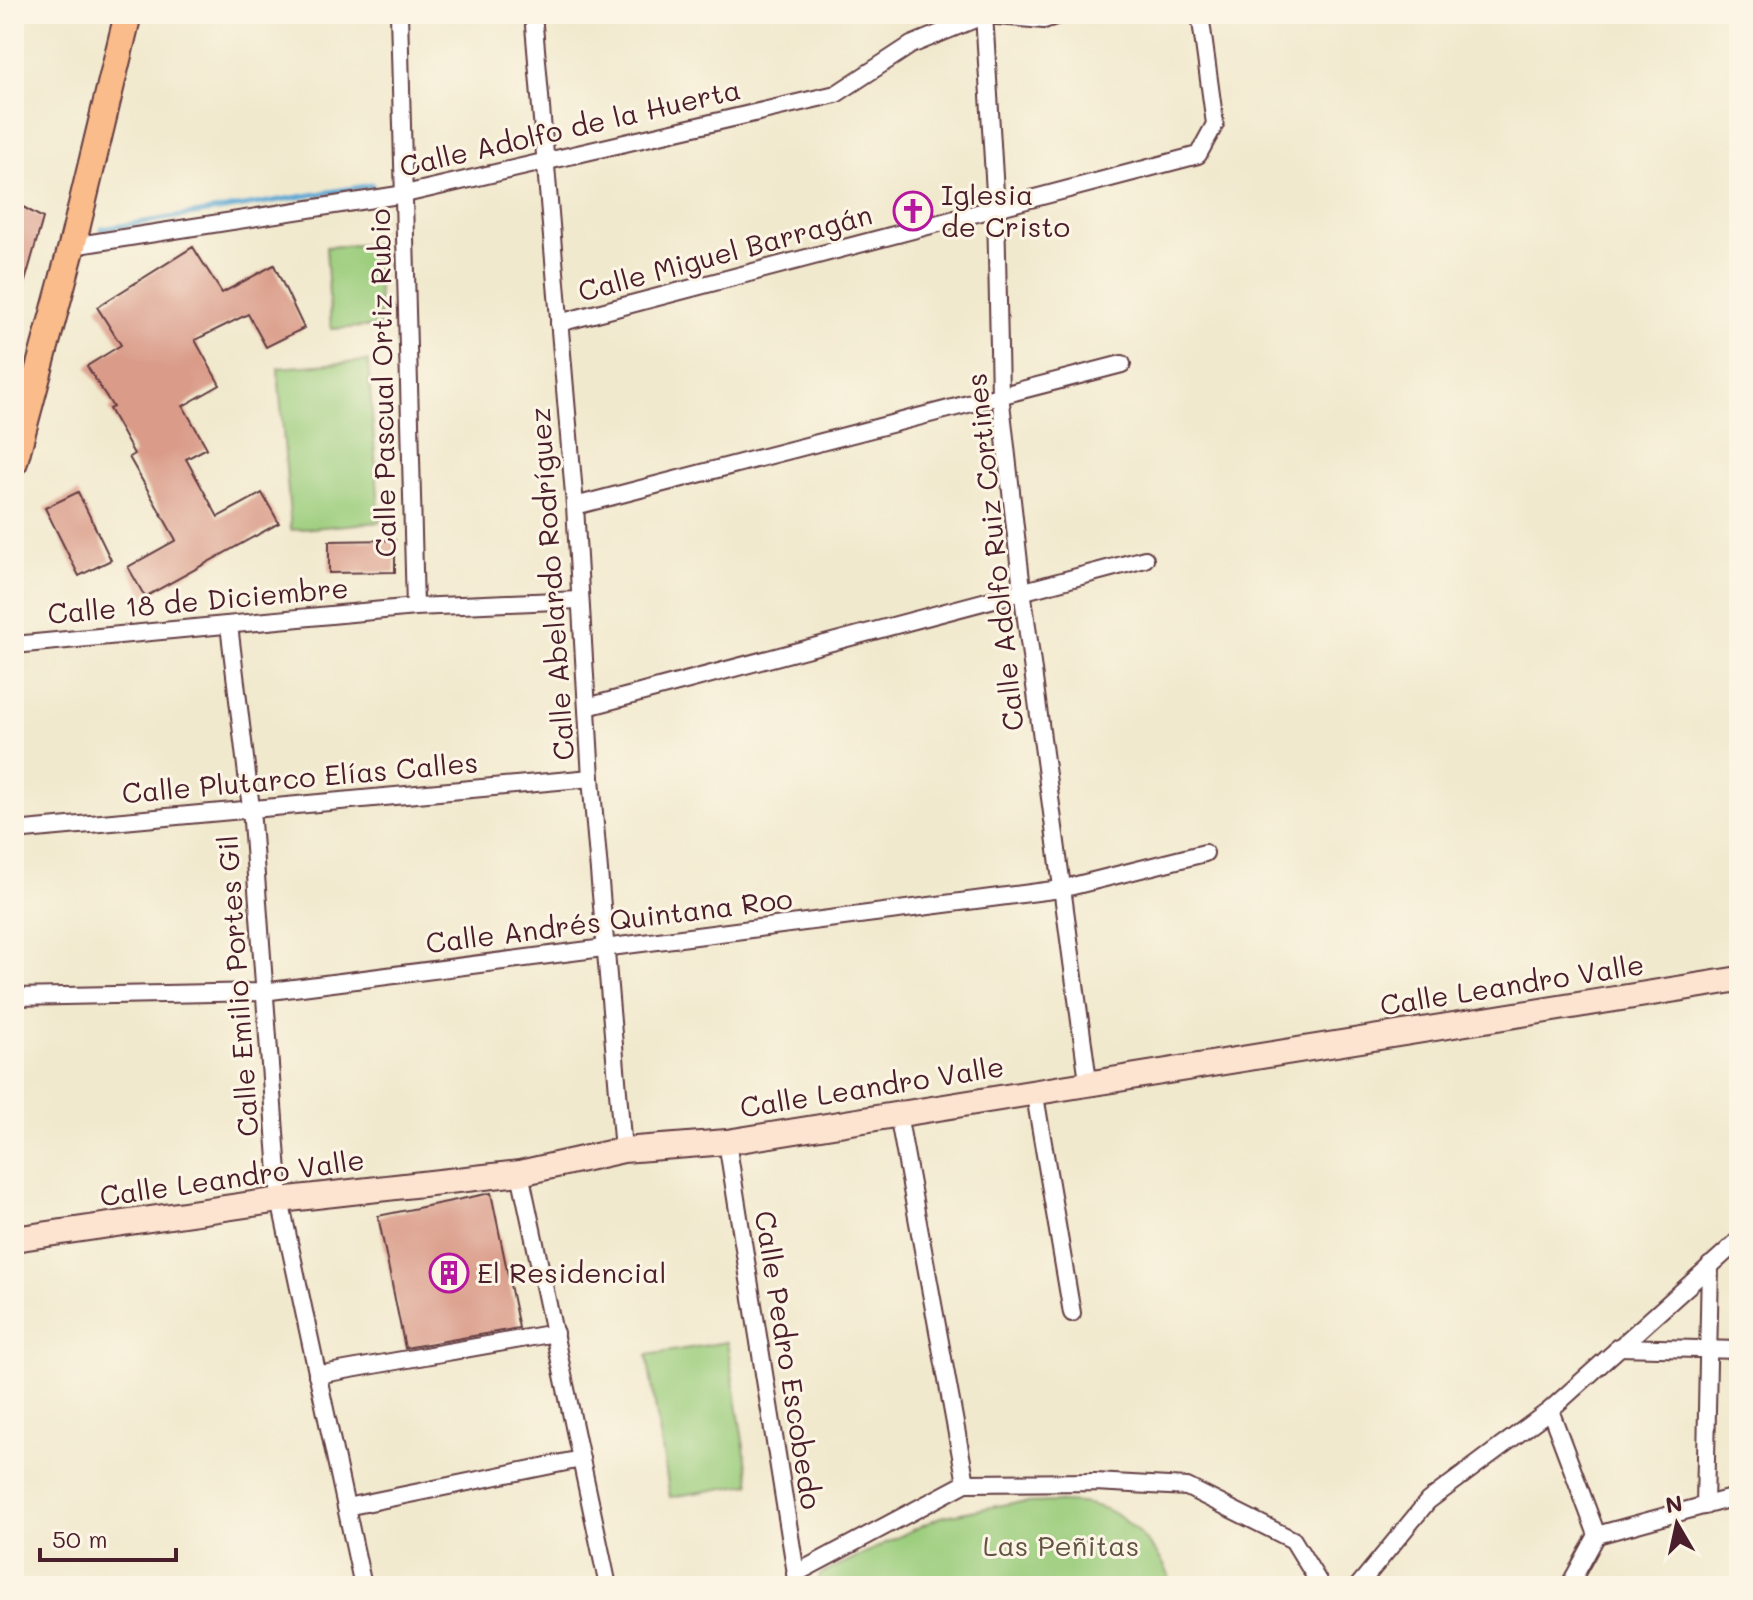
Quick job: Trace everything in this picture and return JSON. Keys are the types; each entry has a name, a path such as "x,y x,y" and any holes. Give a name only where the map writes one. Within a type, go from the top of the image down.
{"main road":[{"path":"14,462 72,246 128,14"}],"street":[{"name":"Calle Pascual Ortiz Rubio","path":"399,14 415,607"},
{"name":"Calle Abelardo Rodríguez","path":"533,14 575,506 591,778 623,1150"},
{"name":"Calle Adolfo de la Huerta","path":"72,246 405,194 836,94 911,45 984,14 1044,20 1061,14"},
{"name":"Calle Adolfo Ruiz Cortines","path":"984,14 996,209 1000,394 1022,589 1088,1081"},
{"name":"Calle Miguel Barragán","path":"559,323 1198,155 1215,124 1200,14"},
{"path":"575,506 1122,364"},
{"path":"587,707 1022,589 1145,559"},
{"name":"Calle 18 de Diciembre","path":"14,645 415,607 579,600"},
{"name":"Calle Emilio Portes Gil","path":"229,625 251,808 280,1200 363,1586"},
{"name":"Calle Plutarco Elías Calles","path":"14,831 591,778"},
{"name":"Calle Andrés Quintana Roo","path":"14,997 263,992 1061,889 1205,853"},
{"name":"Calle Leandro Valle","path":"14,1239 280,1200 520,1173 623,1150 727,1142 1088,1081 1739,979"},
{"path":"1034,1090 1072,1313"},
{"path":"898,1114 966,1483"},
{"name":"Calle Pedro Escobedo","path":"727,1142 796,1580"},
{"path":"520,1173 608,1586"},
{"path":"1358,1586 1428,1501 1550,1410 1739,1240"},
{"path":"1705,1506 1710,1265"},
{"path":"317,1375 555,1333"},
{"path":"1618,1347 1739,1350"},
{"path":"1550,1410 1597,1535"},
{"path":"346,1507 581,1459"},
{"path":"796,1580 966,1483 1095,1482 1187,1487 1293,1540 1321,1586"},
{"path":"1569,1586 1597,1535 1739,1496"}],"green space":[{"path":"376,244 380,326 331,329 326,247"},
{"path":"368,361 380,522 291,530 278,368"},
{"path":"727,1342 750,1484 670,1497 647,1355"},
{"name":"Las Peñitas","path":"1070,1502 1102,1508 1117,1515 1156,1553 1166,1568 1171,1586 815,1586 821,1574 940,1517 1012,1503"}],"building":[{"path":"14,202 43,218 18,306 14,305"},
{"path":"193,247 222,293 274,265 304,328 266,347 248,314 195,340 220,385 183,406 207,448 186,459 218,517 262,493 279,523 145,597 128,567 176,540 129,457 134,454 109,409 113,407 87,366 121,345 97,307"},
{"path":"78,492 111,560 79,576 45,508"},
{"path":"395,540 395,572 329,573 329,541"},
{"name":"El Residencial","path":"491,1193 519,1328 405,1348 378,1216"}],"waterway":[{"path":"102,229 372,185"}],"place":[{"name":"Iglesia de Cristo","path":"913,211"},
{"name":"El Residencial","path":"449,1273"}]}
